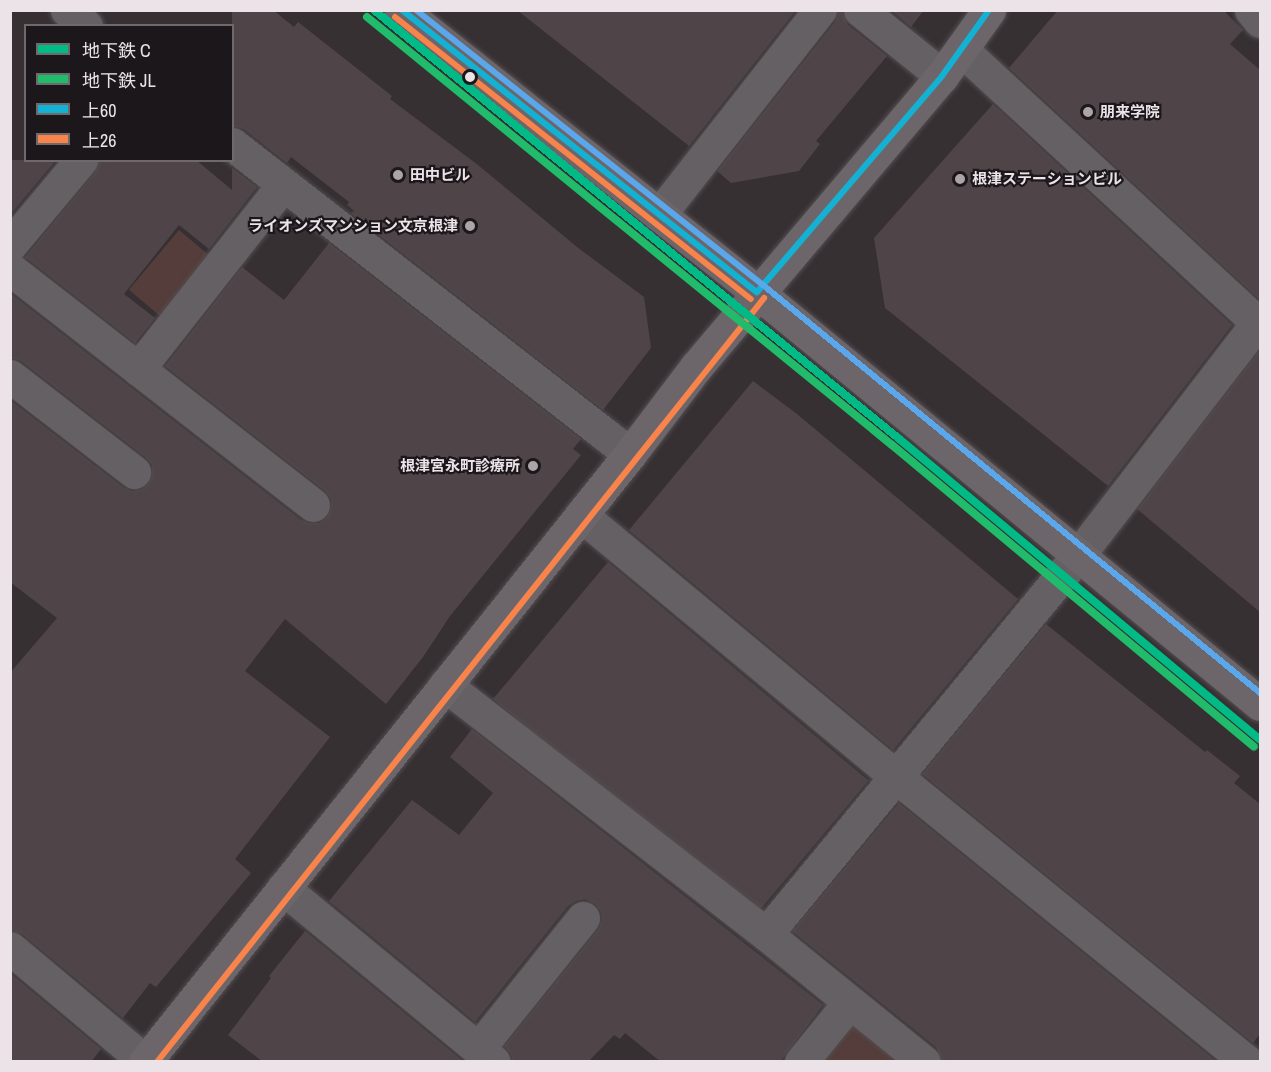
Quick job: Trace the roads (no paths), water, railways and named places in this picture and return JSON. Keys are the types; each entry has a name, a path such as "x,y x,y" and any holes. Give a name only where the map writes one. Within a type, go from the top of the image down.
{"main road":[{"path":"402,10 757,292 1077,557 1260,704"},
{"path":"145,1061 757,292 942,76 989,10"}],"street":[{"path":"659,215 820,10"},
{"path":"860,10 942,76"},
{"path":"1251,10 1260,21"},
{"path":"766,934 894,776 1077,557 1260,322 962,50"},
{"path":"234,146 630,454"},
{"path":"10,245 79,162"},
{"path":"138,369 283,185"},
{"path":"10,269 313,505"},
{"path":"10,376 134,472"},
{"path":"581,515 894,776 1247,1062"},
{"path":"445,685 766,934 924,1062"},
{"path":"283,888 486,1055 584,918"},
{"path":"10,948 145,1061"},
{"path":"801,1062 849,1003"}],"metro line":[{"name":"C","path":"374,10 898,438 1260,740"},
{"name":"JL","path":"367,17 892,445 1254,747"}],"place":[{"name":"朋来学院","path":"1088,112"},
{"name":"田中ビル","path":"398,175"},
{"name":"根津ステーションビル","path":"960,179"},
{"name":"ライオンズマンション文京根津","path":"470,226"},
{"name":"根津宮永町診療所","path":"533,466"}]}
